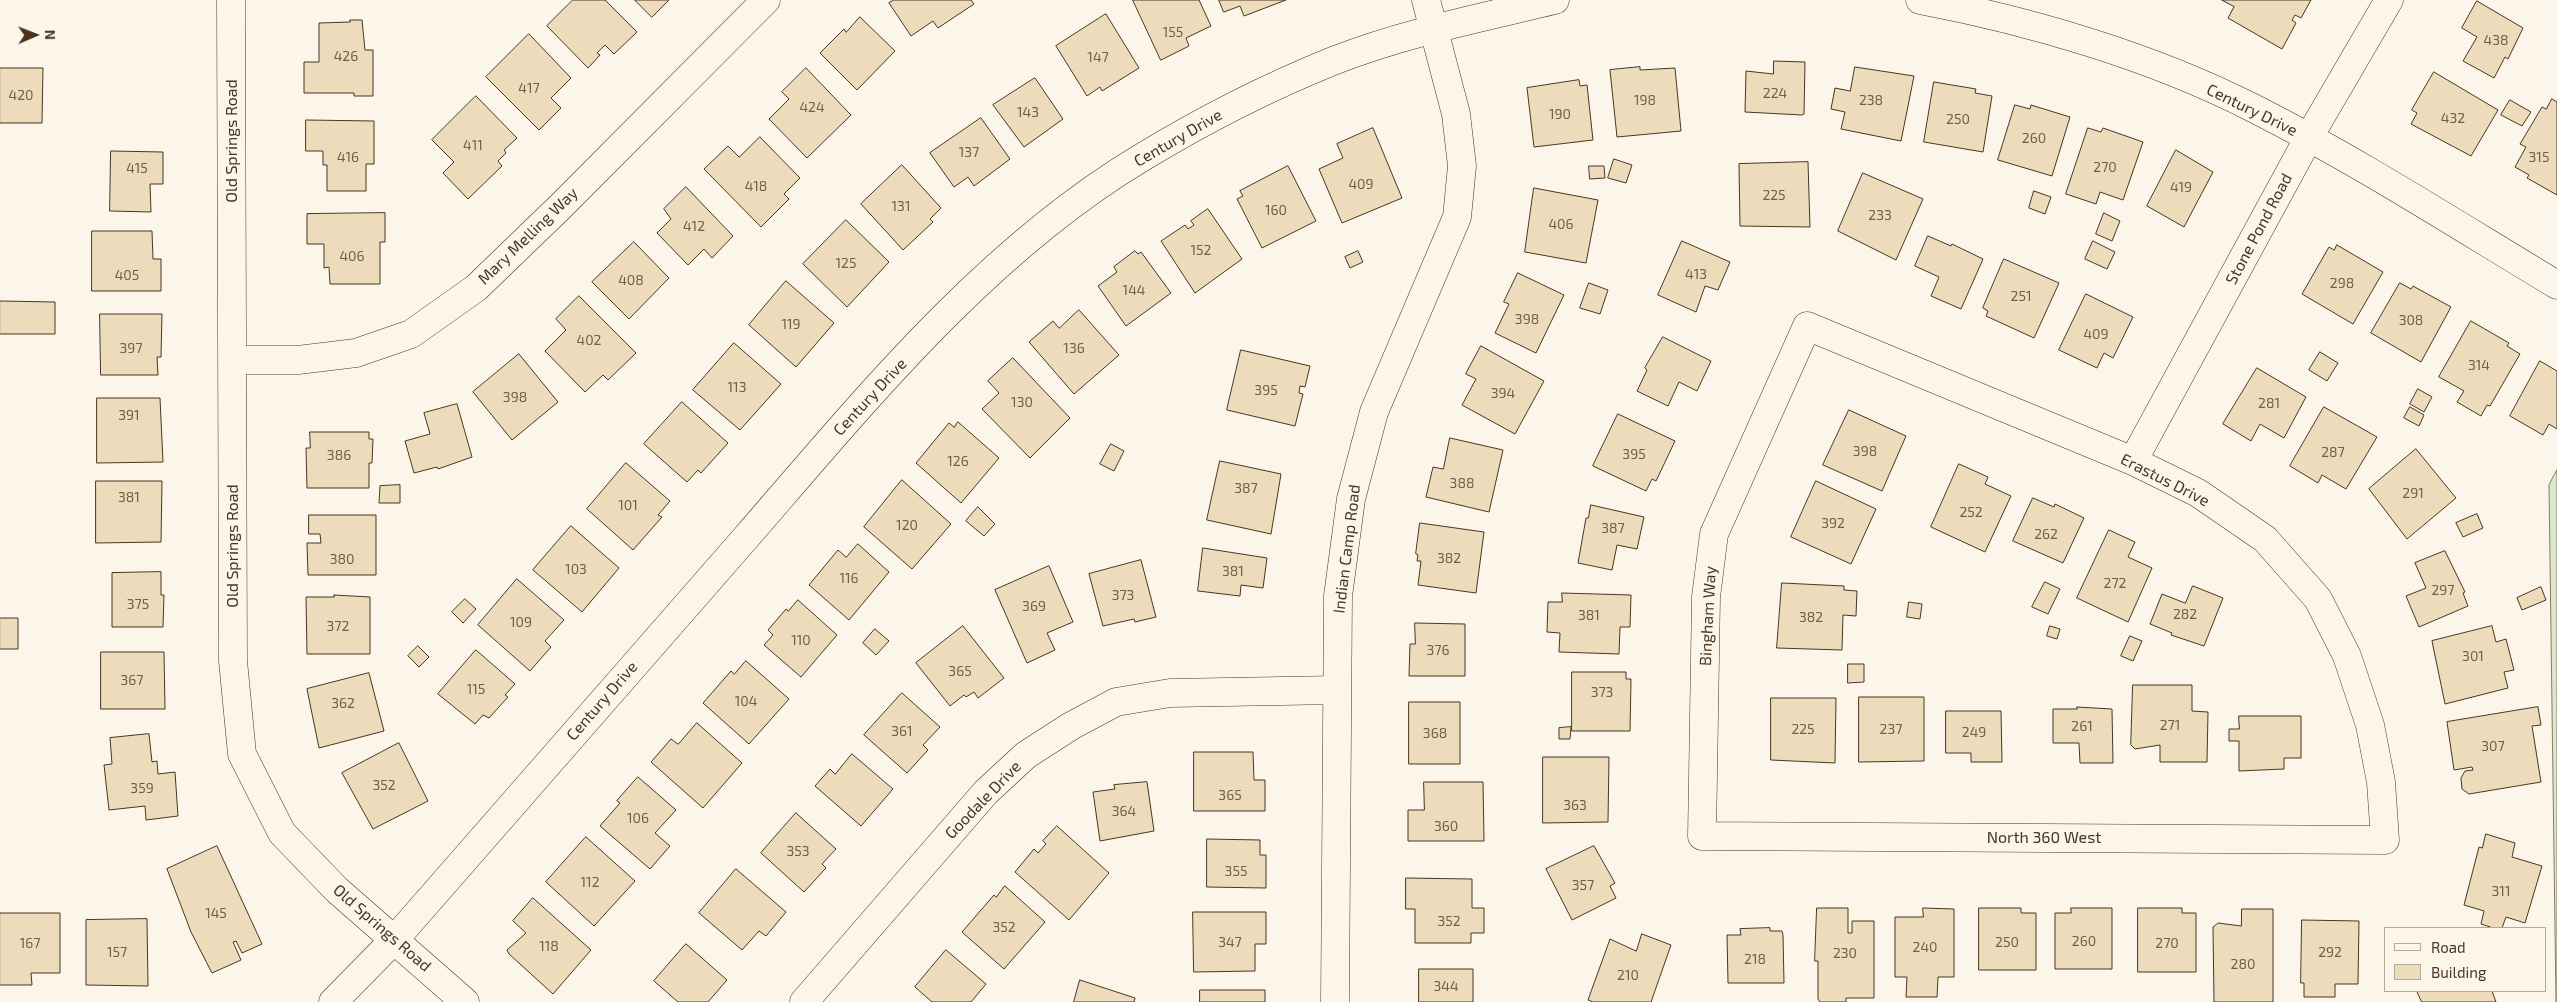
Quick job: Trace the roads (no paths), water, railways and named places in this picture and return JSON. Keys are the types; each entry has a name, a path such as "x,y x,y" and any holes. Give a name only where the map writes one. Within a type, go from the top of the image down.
{"street":[{"name":"Old Springs Road","path":"231,0 234,661 242,754 282,833 337,890 466,1002"},
{"name":"Mary Melling Way","path":"232,360 298,360 356,353 411,334 476,288 561,206 766,0"},
{"name":"Indian Camp Road","path":"1335,1002 1338,596 1351,499 1374,412 1457,217 1462,166 1456,114 1426,0"},
{"name":"Century Drive","path":"333,1002 395,939 845,423 963,297 1049,222 1138,159 1243,101 1335,60 1433,29 1555,0"},
{"name":"Century Drive","path":"1920,0 1985,13 2085,42 2164,69 2252,107 2309,138 2557,285"},
{"name":"Stone Pond Road","path":"2133,461 2309,138 2389,0"},
{"name":"Erastus Drive","path":"1807,326 2133,461 2198,493 2265,539 2318,599 2347,656 2370,725 2382,782 2385,840"},
{"name":"Bingham Way","path":"1702,836 1706,597 1714,534 1807,326"},
{"name":"Goodale Drive","path":"815,998 986,792 1026,755 1071,726 1116,702 1170,693 1337,690"},
{"name":"North 360 West","path":"1702,836 2385,840"}]}
